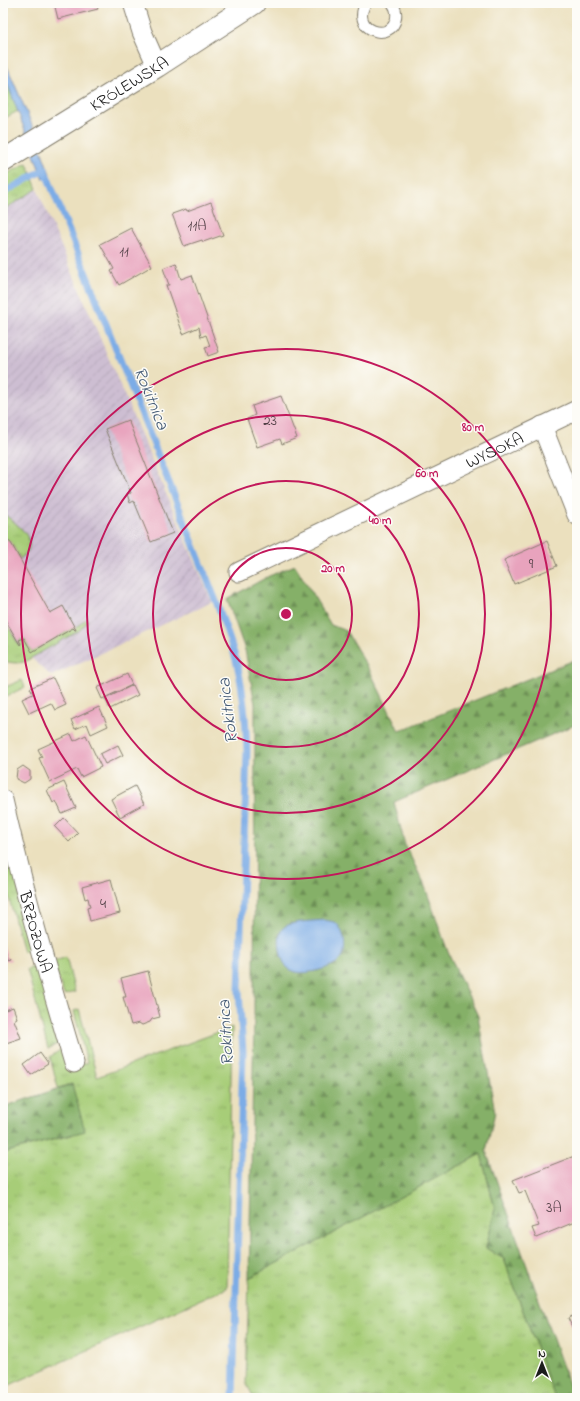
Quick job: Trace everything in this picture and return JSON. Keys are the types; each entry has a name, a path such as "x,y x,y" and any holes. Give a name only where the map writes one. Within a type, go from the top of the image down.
{"main road":[{"name":"KRÓLEWSKA","path":"9,157 157,66 254,3"}],"street":[{"path":"133,3 142,32 157,66"},
{"name":"WYSOKA","path":"239,572 577,410"},
{"path":"542,426 577,515"},
{"name":"BRZOZOWA","path":"3,800 43,959 74,1063"}],"lane":[{"path":"366,3 363,8 363,21 368,28 380,32 388,30 393,26 396,20 397,13 392,3"}],"shaded area":[{"path":"37,189 212,602 51,676 27,654 3,654 3,210"}],"green space":[{"path":"3,72 18,111 3,119"},
{"path":"27,163 37,189 3,210 3,176"},
{"path":"3,513 22,529 28,539 28,550 20,559 11,543 3,536"},
{"path":"295,565 331,625 346,631 370,671 399,731 577,659 577,724 394,802 405,845 424,884 448,952 478,1016 495,1112 486,1151 574,1398 555,1398 504,1259 486,1248 495,1209 481,1154 249,1278 254,1016 255,704 245,650 227,599 269,576"},
{"path":"3,617 19,645 21,644 19,641 24,638 32,652 73,628 74,629 86,619 88,620 80,630 26,661 15,663 3,661"},
{"path":"22,680 25,687 3,698 3,688"},
{"path":"3,826 33,949 23,952 3,875"},
{"path":"66,957 75,992 64,995 53,962"},
{"path":"40,965 61,1042 48,1049 27,969"},
{"path":"79,1009 97,1077 232,1027 227,1288 3,1388 3,1153 72,1135 72,1084 58,1088 50,1057 63,1048 72,1066 87,1063 74,1011"},
{"path":"72,1084 85,1131 3,1153 3,1107"},
{"path":"481,1154 495,1209 486,1248 504,1259 555,1398 254,1398 246,1383 249,1278"}],"water":[{"path":"3,57 30,120 50,174 43,179 3,72"},
{"path":"325,920 336,923 342,931 345,946 340,960 332,966 306,973 295,972 288,968 282,958 279,941 283,928 291,924"}],"building":[{"path":"54,3 96,3 98,9 58,19"},
{"path":"211,202 223,235 203,242 202,240 184,246 172,214 186,209 187,211"},
{"path":"131,228 152,266 119,285 111,271 114,269 100,244"},
{"path":"176,263 181,279 192,275 219,352 208,356 205,347 210,346 206,335 201,337 199,327 183,334 166,285 169,285 163,268"},
{"path":"281,396 297,438 282,444 280,439 257,447 247,419 255,415 252,406"},
{"path":"128,420 173,533 151,542 134,501 130,503 127,494 131,493 105,429"},
{"path":"3,536 11,543 50,613 63,606 76,630 73,628 32,652 24,638 19,640 20,645 3,616"},
{"path":"547,541 557,566 514,584 504,560"},
{"path":"127,674 132,685 102,699 97,688"},
{"path":"53,678 66,705 55,710 51,703 29,713 22,699 33,694 30,688"},
{"path":"133,685 138,695 110,709 105,699"},
{"path":"99,707 108,726 91,734 87,724 75,729 71,720"},
{"path":"71,734 74,741 86,735 101,767 81,777 77,769 50,782 39,758 42,757 38,749"},
{"path":"118,745 123,755 105,764 100,754"},
{"path":"23,766 30,771 30,779 24,783 16,779 17,770"},
{"path":"64,782 76,808 62,814 56,801 53,803 47,790"},
{"path":"135,786 144,804 120,817 111,799"},
{"path":"64,818 78,833 69,842 55,827"},
{"path":"111,879 120,913 90,921 87,908 90,907 88,898 85,899 82,887"},
{"path":"3,946 8,959 10,958 11,960 3,961"},
{"path":"148,971 160,1017 152,1019 150,1022 142,1025 139,1023 131,1025 123,997 126,997 121,978"},
{"path":"13,1007 17,1018 14,1020 21,1038 3,1044 3,1011"},
{"path":"40,1053 48,1064 31,1075 24,1065"},
{"path":"577,1155 577,1221 536,1238 532,1228 539,1226 525,1191 519,1193 513,1180"},
{"path":"577,1314 577,1330 574,1331 568,1318"}],"waterway":[{"name":"Rokitnica","path":"44,168 217,604 236,660 243,694 247,751 239,991 243,1052 233,1398"},
{"path":"3,193 45,169"}]}
